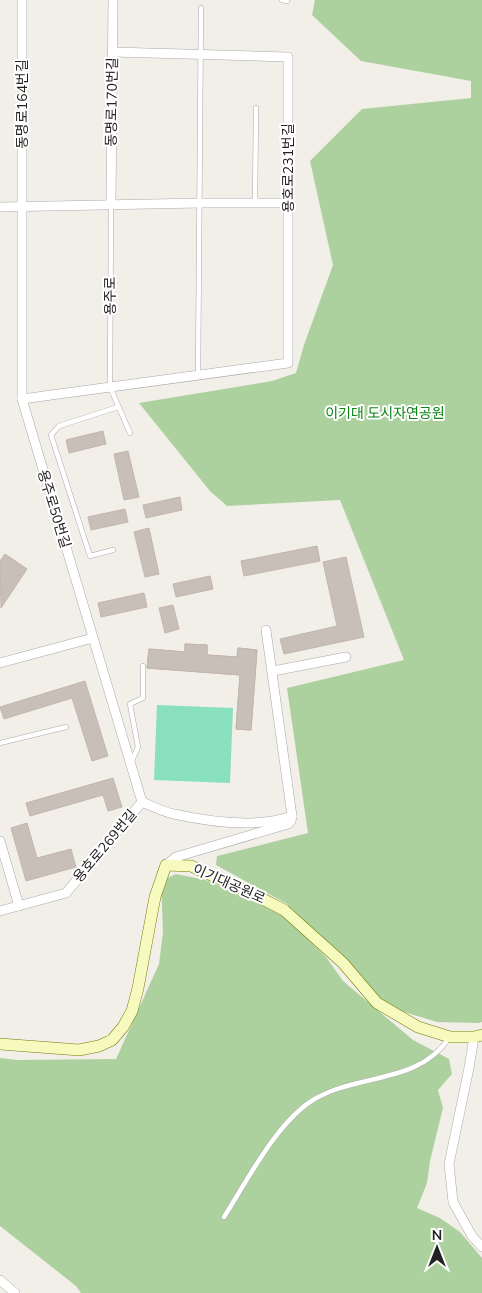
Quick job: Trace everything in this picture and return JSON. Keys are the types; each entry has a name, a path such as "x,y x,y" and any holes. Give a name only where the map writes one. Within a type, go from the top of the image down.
{"street":[{"name":"동명로164번길","path":"21,207 22,0"},
{"name":"동명로170번길","path":"111,204 113,0"},
{"name":"용호로231번길","path":"22,399 288,364 288,57 113,52"},
{"path":"0,208 200,202 288,204"},
{"name":"용주로50번길","path":"21,207 22,399 142,802"},
{"path":"0,1044 79,1050 99,1046 112,1040 132,1012 155,898 166,865 176,856 288,824 291,821 292,816 266,630"},
{"path":"0,663 93,638"},
{"path":"273,671 346,657"},
{"name":"용호로269번길","path":"0,911 66,892 142,802 172,814 218,821 277,821 292,816"},
{"path":"0,841 19,906"},
{"name":"이기대공원로","path":"166,865 191,866 284,910 343,963 377,1003 418,1027 450,1037 478,1036"},
{"path":"478,1036 449,1164 453,1202 472,1236 482,1247"},
{"path":"0,1280 15,1293"}],"lane":[{"path":"198,375 202,8"},
{"path":"255,203 256,108"},
{"name":"용주로","path":"110,387 111,204"},
{"path":"110,387 130,433"},
{"path":"113,550 90,556 51,436 59,426 118,406"},
{"path":"131,764 138,747 130,704 143,698 143,666"},
{"path":"0,743 66,727"},
{"path":"224,1217 279,1131 313,1100 331,1092 385,1078 427,1061 443,1047 450,1037"}],"green space":[{"name":"이기대 도시자연공원","path":"315,0 482,0 482,1022 479,1023 437,1022 401,1011 379,998 287,904 216,865 217,856 308,833 287,688 404,660 340,500 227,506 210,491 139,403 272,381 296,373 304,345 333,265 310,161 362,109 471,98 471,81 361,61 312,15"},
{"path":"157,705 233,708 230,783 154,780"},
{"path":"176,874 206,880 284,915 326,957 343,981 413,1040 449,1059 452,1074 438,1090 443,1108 430,1161 427,1183 417,1208 440,1218 460,1232 482,1258 482,1293 81,1293 76,1286 0,1226 0,1058 17,1060 116,1059 159,964 163,932 161,881"}],"building":[{"path":"103,431 106,444 69,453 66,440"},
{"path":"128,451 139,497 124,500 114,454"},
{"path":"180,497 182,510 146,518 143,505"},
{"path":"125,509 128,522 91,530 88,517"},
{"path":"149,528 159,574 145,577 134,532"},
{"path":"317,546 320,561 244,576 241,561"},
{"path":"5,554 27,569 1,608 0,561"},
{"path":"346,557 364,637 284,654 280,639 337,626 323,562"},
{"path":"210,576 213,589 176,597 173,584"},
{"path":"144,593 147,607 101,617 98,603"},
{"path":"173,605 179,629 165,633 159,608"},
{"path":"185,644 207,645 207,655 237,657 238,648 257,650 251,730 236,729 240,675 147,668 149,649 185,652"},
{"path":"185,644 207,645 207,655 237,657 238,648 257,650 251,730 236,729 240,675 147,668 149,649 185,652"},
{"path":"85,681 108,756 92,761 72,698 4,719 0,707"},
{"path":"113,778 122,807 108,811 103,795 30,816 26,803"},
{"path":"27,823 37,858 71,849 76,867 26,881 11,828"}]}
